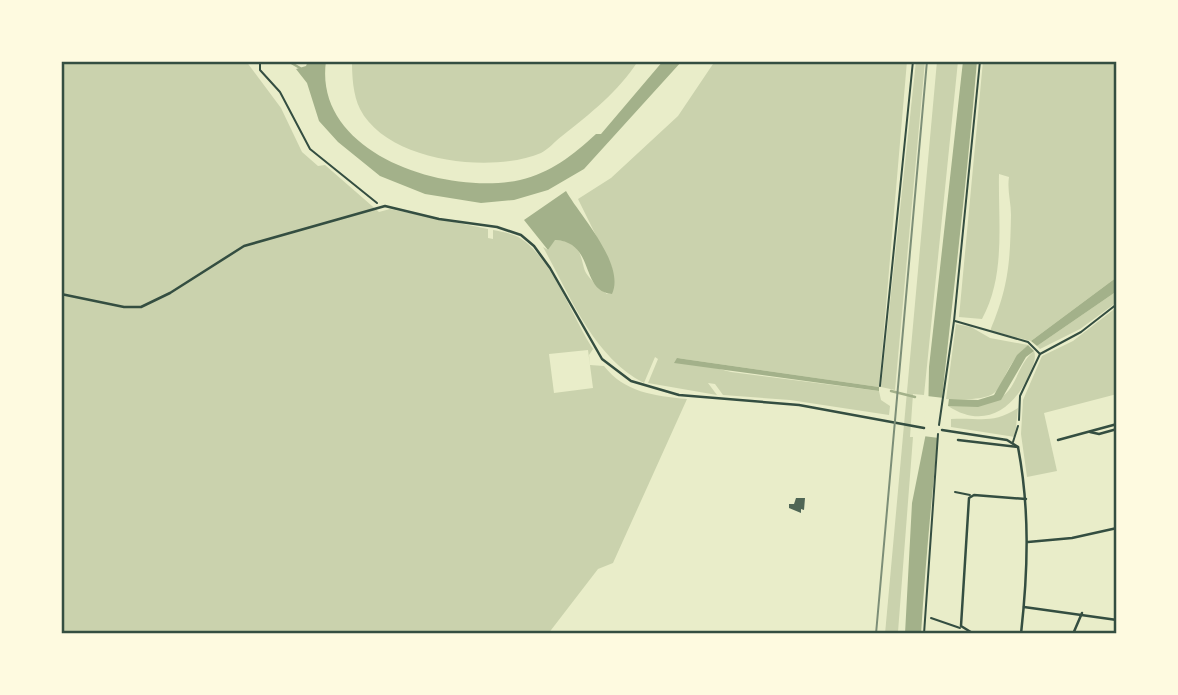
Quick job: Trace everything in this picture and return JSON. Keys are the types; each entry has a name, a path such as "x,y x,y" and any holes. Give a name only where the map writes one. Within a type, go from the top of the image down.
{"street":[{"path":"61,294 124,307 141,307 170,293 244,246 385,206 439,219 497,227 521,235 534,246 550,268 602,359 631,381 679,395 799,405 924,428"},
{"path":"1058,440 1090,432 1097,427 1117,424"},
{"path":"1090,432 1099,434 1117,429"},
{"path":"943,430 1013,442 1018,447 1026,499 1028,542 1021,634"},
{"path":"958,440 1018,447"},
{"path":"974,634 961,628 970,496 1026,499"},
{"path":"1028,542 1072,538 1117,528"},
{"path":"1024,607 1117,620"},
{"path":"1073,634 1082,613"}],"lane":[{"path":"1013,442 1018,426"},
{"path":"954,492 970,496"},
{"path":"931,618 961,628"}],"path":[{"path":"260,61 260,70 281,92 310,149 374,202 385,206"},
{"path":"880,386 912,61"},
{"path":"924,634 938,438 954,321 980,61"},
{"path":"1018,426 1020,396 1040,354 1081,332 1117,304"},
{"path":"954,321 1028,342 1040,354"}],"shaded area":[{"path":"61,61 246,61 281,108 302,152 318,166 325,165 379,212 390,209 488,229 488,238 493,239 493,230 520,238 542,259 561,289 593,349 589,355 590,365 604,366 621,382 641,391 687,399 613,563 598,569 548,634 61,634","holes":["588,350 593,388 554,393 549,354"]},
{"path":"308,61 326,61 328,93 340,121 362,144 390,161 423,174 457,181 490,183 531,177 561,162 596,134 601,134 663,61 682,61 584,169 548,190 514,200 481,203 425,194 380,176 338,142 319,121 307,83 296,69 306,66"},
{"path":"352,61 638,61 622,83 603,102 541,153 496,162 469,162 416,152 393,141 374,127 360,109 354,92"},
{"path":"715,61 907,61 879,387 677,358 731,372 879,391 881,400 890,406 889,415 790,400 723,395 715,384 708,383 717,395 648,383 658,359 655,357 644,383 610,358 597,341 573,304 543,247 548,250 554,240 573,244 579,251 587,275 607,294 612,294 612,268 578,199 611,178 678,116"},
{"path":"916,61 925,61 895,390 881,387"},
{"path":"937,61 958,61 924,395 913,394 910,437 913,437 898,632 885,634"},
{"path":"963,61 977,61 921,634 905,634 912,503 928,423 929,367"},
{"path":"983,61 1117,61 1117,277 1031,341 990,331 1005,287 1009,260 1009,177 999,174 998,267 990,302 982,319 959,317"},
{"path":"566,191 607,254 615,282 612,294 595,285 577,249 568,243 555,240 548,250 524,220"},
{"path":"1117,277 1117,291 1037,346 1031,341"},
{"path":"1117,291 1117,300 1113,305 1080,329 1040,349 1037,346"},
{"path":"1117,307 1117,394 1044,413 1057,471 1027,477 1021,434 1023,400 1042,356 1073,341"},
{"path":"956,324 971,327 990,338 1028,345 1015,358 994,393 969,399 946,399"},
{"path":"1028,345 1034,351 1026,357 1001,400 978,407 948,406 949,399 978,400 994,395 1017,355"},
{"path":"1034,351 1028,377 1014,399 1005,407 995,413 973,416 948,406 985,404 1001,397 1008,392 1024,362"},
{"path":"677,358 879,387 879,391 674,363"},
{"path":"1018,408 1015,437 951,427 951,419 1000,417"}],"pier":[{"path":"927,396 944,398 939,438 923,436"}],"building":[{"path":"796,498 805,498 804,510 801,509 801,513 789,508 789,504 794,504"}],"waterway":[{"path":"288,61 300,68"},
{"path":"891,391 915,397"}],"tram line":[{"path":"876,634 927,61"}]}
